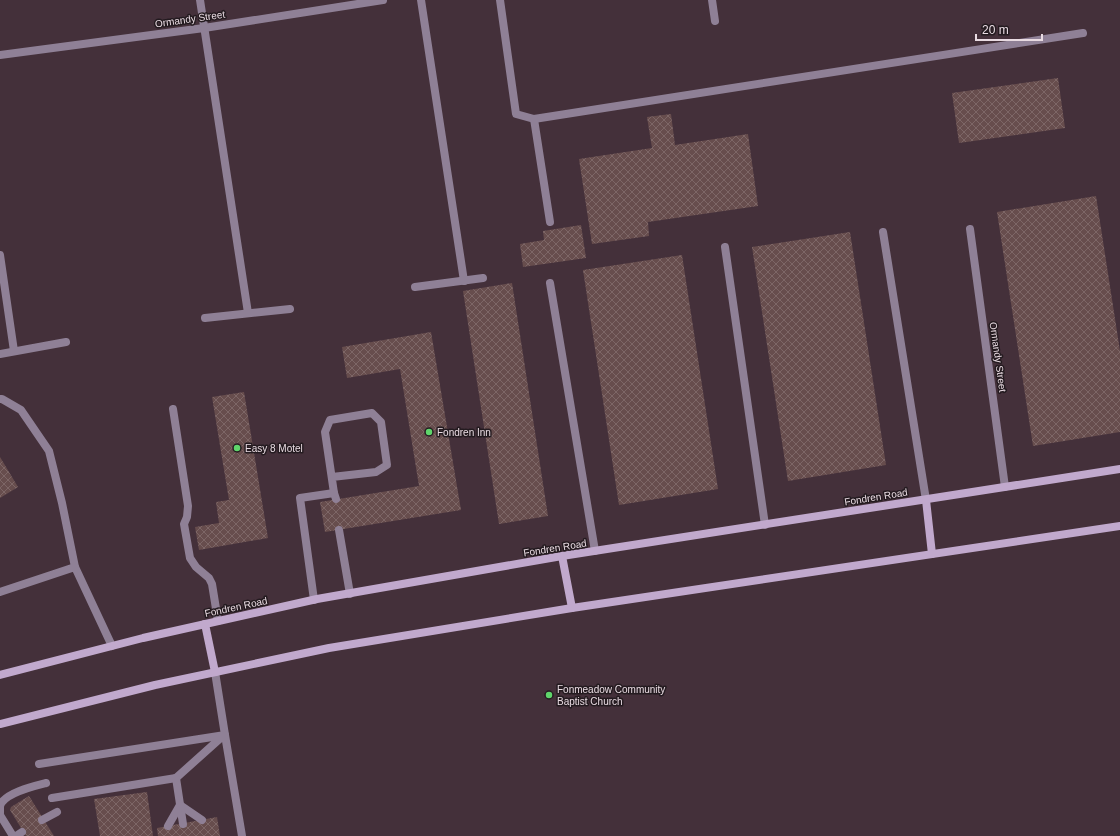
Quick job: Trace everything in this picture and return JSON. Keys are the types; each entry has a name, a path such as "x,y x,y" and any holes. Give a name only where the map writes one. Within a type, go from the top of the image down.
{"main road":[{"name":"Fondren Road","path":"0,675 143,638 314,600 562,556 1120,469"},
{"path":"926,500 932,554"},
{"path":"0,724 155,685 329,648 572,608 1120,526"},
{"path":"562,556 572,608"},
{"path":"205,624 216,672"}],"street":[{"path":"200,0 248,313"},
{"name":"Ormandy Street","path":"0,55 204,28 383,0"},
{"path":"421,0 464,281"},
{"path":"500,0 516,114 534,119 1083,33"},
{"path":"712,0 715,21"},
{"path":"534,119 550,222"},
{"name":"Ormandy Street","path":"970,229 1005,487"},
{"path":"883,232 926,500"},
{"path":"725,247 765,525"},
{"path":"0,255 14,351"},
{"path":"415,287 483,278"},
{"path":"550,282 595,551"},
{"path":"204,318 290,308"},
{"path":"0,354 66,342"},
{"path":"0,399 21,410 49,451 62,503 75,567 112,646"},
{"path":"173,409 188,506 187,517 184,524 190,558 196,567 209,578 212,584 218,621"},
{"path":"314,600 300,498 335,496 332,477 325,432 330,420 372,413 381,422 387,465 376,472 332,477"},
{"path":"339,530 350,594"},
{"path":"0,592 75,567"},
{"path":"216,672 242,836"},
{"path":"39,764 225,734"},
{"path":"52,798 176,778 225,734"},
{"path":"176,778 183,824"},
{"path":"13,836 0,814 0,805 8,796 46,783"},
{"path":"180,805 202,820"},
{"path":"168,826 180,805"},
{"path":"42,820 57,812"}],"building":[{"path":"1058,78 1065,128 959,143 952,93"},
{"path":"671,114 675,145 748,134 758,206 648,222 649,236 592,244 579,159 652,148 647,117"},
{"path":"1096,196 1120,351 1120,432 1033,446 997,212"},
{"path":"581,225 586,258 523,267 520,244 544,240 543,231"},
{"path":"850,232 886,465 788,481 752,247"},
{"path":"682,255 718,489 619,505 583,270"},
{"path":"512,283 548,516 499,524 463,291"},
{"name":"Fondren Inn","path":"431,332 461,510 325,532 320,502 419,486 400,369 347,378 342,347"},
{"name":"Easy 8 Motel","path":"244,392 268,538 199,550 195,527 219,523 216,502 229,500 212,397"},
{"path":"0,457 18,487 0,498"},
{"path":"147,792 153,836 100,836 94,799"},
{"path":"29,796 54,836 26,836 10,810 11,807"},
{"path":"217,817 220,836 158,836 157,828"}],"place":[{"name":"Fondren Inn","path":"429,432"},
{"name":"Easy 8 Motel","path":"237,448"},
{"name":"Fonmeadow Community Baptist Church","path":"549,695"}]}
